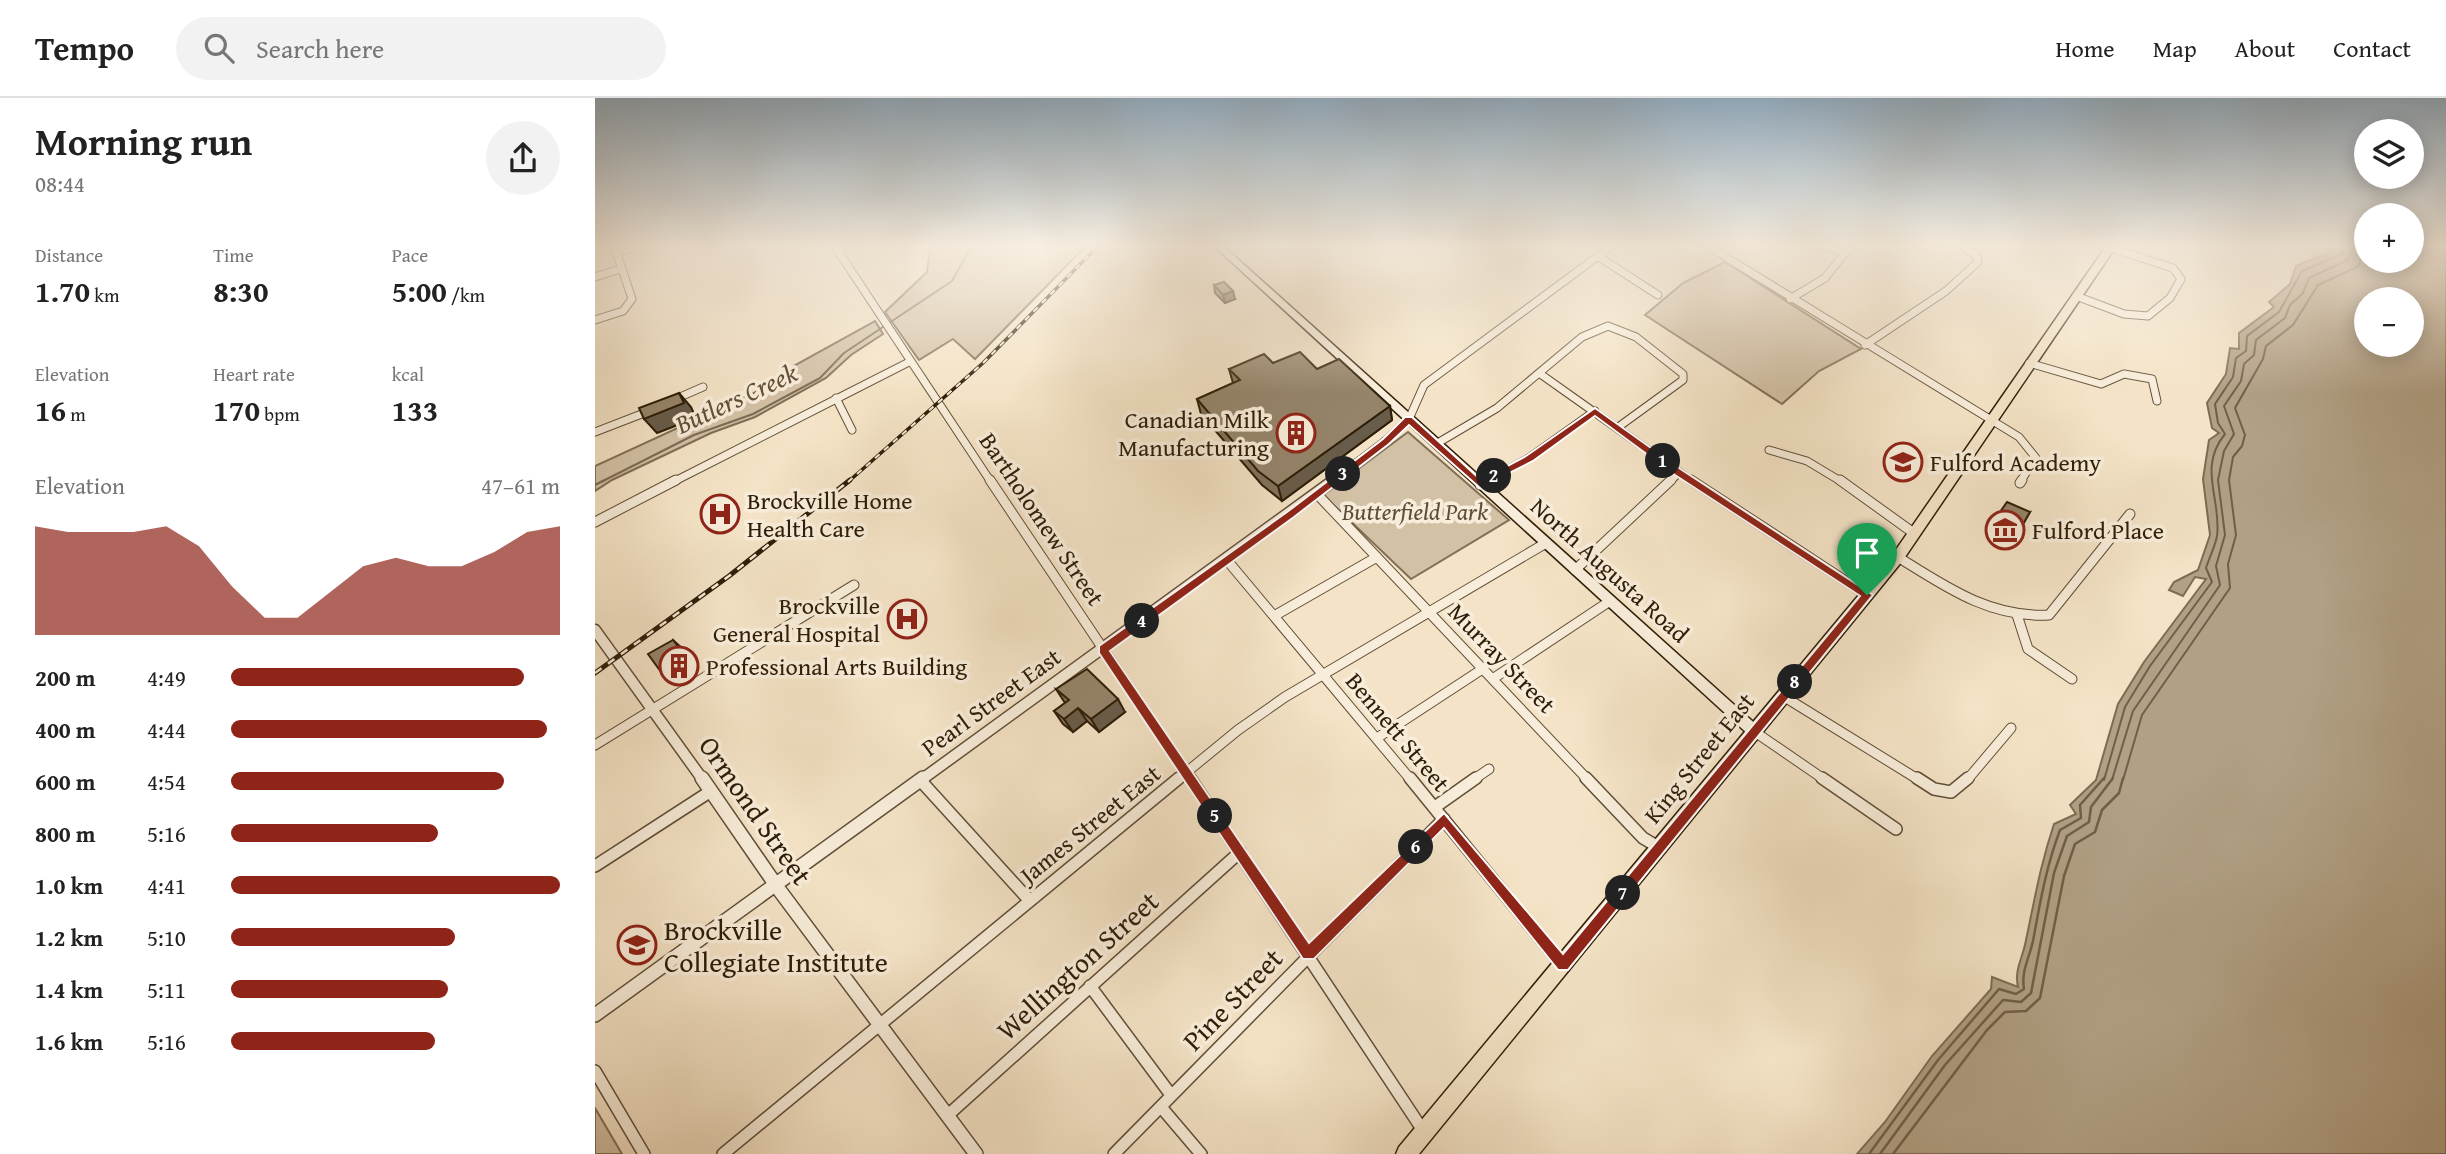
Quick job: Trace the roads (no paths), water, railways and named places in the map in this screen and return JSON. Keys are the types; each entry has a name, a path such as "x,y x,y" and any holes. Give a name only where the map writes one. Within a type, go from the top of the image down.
{"main road":[{"name":"North Augusta Road","path":"1273,294 1755,732"},
{"name":"King Street East","path":"1406,1154 1898,557 2076,296"}],"street":[{"path":"595,320 623,311 630,304 630,294"},
{"name":"Bartholomew Street","path":"865,294 1425,1132"},
{"path":"1409,419 1424,385 1548,294"},
{"path":"1783,294 2019,437 2036,458 2020,483"},
{"path":"1790,299 1798,294"},
{"path":"1865,345 1940,294"},
{"path":"2076,296 2124,313 2149,318 2157,315 2174,294"},
{"path":"1436,444 1495,410 1579,339 1599,327 1608,326 1627,331 1683,374 1683,380 1617,428"},
{"path":"595,522 909,362"},
{"path":"2029,363 2101,384 2110,383 2124,374 2152,379 2157,401"},
{"path":"1539,373 1679,472 1867,595"},
{"path":"595,432 703,387"},
{"path":"837,398 852,430"},
{"path":"1480,485 1529,458 1595,411"},
{"name":"Pearl Street East","path":"595,1015 1317,494 1386,441 1409,419"},
{"path":"1769,450 1787,451 1811,463 1915,534"},
{"path":"1575,570 1679,472"},
{"name":"Murray Street","path":"1317,494 1643,838 1660,848"},
{"path":"1898,557 1977,606 2017,615 2049,615 2130,514"},
{"name":"James Street East","path":"723,1154 1238,730 1323,675 1546,543"},
{"path":"1274,616 1377,557"},
{"name":"Bennett Street","path":"1226,559 1435,807 1563,965"},
{"path":"595,745 854,585"},
{"path":"1494,678 1610,601"},
{"path":"2017,615 2028,649 2072,679"},
{"name":"Ormond Street","path":"595,629 878,1026 976,1154"},
{"path":"1377,738 1484,668"},
{"path":"1783,696 1934,789 1951,792 1967,782 1987,753 2011,728"},
{"path":"1755,732 1896,829"},
{"path":"1435,807 1489,769"},
{"path":"921,781 1029,900"},
{"path":"595,866 711,791"},
{"name":"Pine Street","path":"1114,1154 1308,954 1444,819"},
{"name":"Wellington Street","path":"948,1115 1240,852"},
{"path":"1090,986 1171,1095"},
{"path":"595,1071 644,1154"},
{"path":"1161,1107 1201,1154"}],"water":[{"path":"2278,294 2354,294 2354,357 2424,357 2424,294 2446,294 2446,1154 1857,1154 1885,1122 1932,1056 1991,989 1992,977 2018,987 2018,969 2054,824 2076,814 2070,805 2096,780 2118,704 2144,662 2206,579 2195,577 2183,596 2169,590 2174,582 2198,570 2210,535 2203,479 2209,440 2219,433 2212,428 2207,403 2226,374 2230,348 2239,349 2239,333 2274,307 2269,302"}],"waterway":[{"name":"Butlers Creek","path":"601,482 694,435 753,414 820,378 844,353 932,294"},
{"name":"Butlers Creek","path":"601,482 605,480"},
{"name":"Butlers Creek","path":"595,485 601,482"}],"railway":[{"path":"848,482 983,363 1051,294"},
{"path":"595,673 729,576 850,480"}],"place":[{"name":"Canadian Milk Manufacturing","path":"1296,433"},
{"name":"Fulford Academy","path":"1903,462"},
{"name":"Brockville Home Health Care","path":"720,514"},
{"name":"Fulford Place","path":"2005,530"},
{"name":"Brockville General Hospital","path":"907,619"},
{"name":"Professional Arts Building","path":"679,666"},
{"name":"Brockville Collegiate Institute","path":"637,945"}],"park label":[{"name":"Butterfield Park","path":"1415,511"}]}
